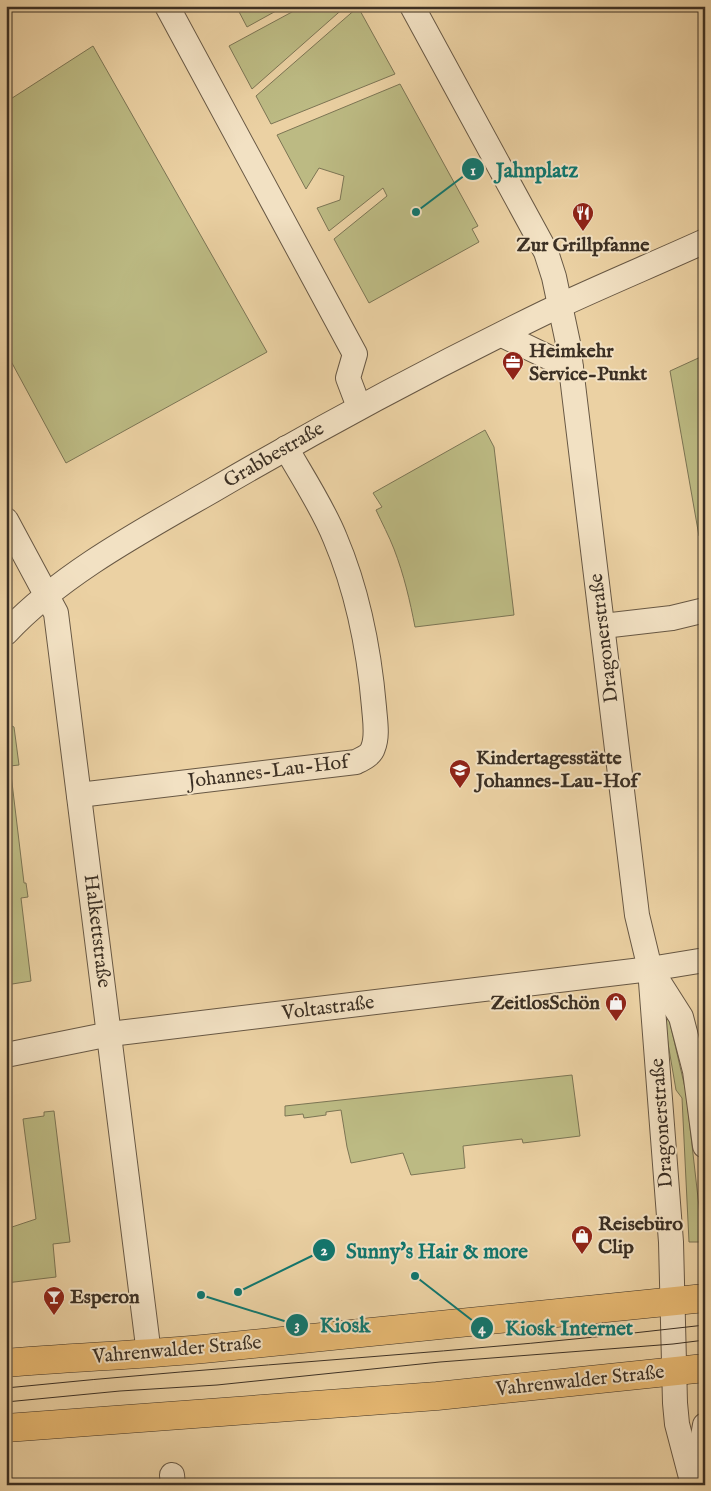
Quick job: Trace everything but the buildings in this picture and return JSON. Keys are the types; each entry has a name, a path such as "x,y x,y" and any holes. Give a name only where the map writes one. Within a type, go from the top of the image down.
{"main road":[{"name":"Vahrenwalder Straße","path":"6,1363 149,1354 705,1298"},
{"name":"Vahrenwalder Straße","path":"6,1428 437,1396 705,1368"}],"street":[{"path":"167,6 355,354 348,378 359,407"},
{"name":"Dragonerstraße","path":"412,6 546,252 554,277 568,343 637,915 650,969 671,1242 677,1424 694,1485"},
{"name":"Grabbestraße","path":"6,633 47,595 132,537 359,407 560,306 705,241"},
{"path":"502,335 570,368"},
{"name":"Johannes-Lau-Hof","path":"79,795 356,762 373,750 376,736 373,694 367,643 355,591 335,537 286,448"},
{"name":"Halkettstraße","path":"6,520 56,613 149,1354"},
{"path":"603,626 672,618 705,610"},
{"name":"Voltastraße","path":"6,1055 110,1034 650,969 705,960"},
{"name":"Dragonerstraße","path":"650,969 681,1017 695,1071 705,1146"},
{"name":"Dragonerstraße","path":"694,1485 705,1424"}],"shaded area":[{"path":"236,6 285,6 247,27"},
{"path":"303,6 346,6 252,89 229,46"},
{"path":"358,7 395,74 271,124 256,96"},
{"path":"93,46 267,352 66,463 6,352 6,102"},
{"path":"400,84 478,226 472,229 479,242 369,303 334,239 387,196 383,188 329,231 317,208 340,200 344,176 319,168 306,189 277,135"},
{"path":"705,355 705,534 699,536 670,371"},
{"path":"485,430 494,447 514,615 415,627 398,559 376,510 382,507 373,493"},
{"path":"6,723 14,727 19,765 10,766 24,883 26,883 28,897 21,898 31,981 6,985"},
{"path":"669,1019 686,1092 703,1242 689,1242 682,1098 676,1090 664,1020"},
{"path":"572,1075 580,1136 523,1143 522,1139 463,1146 465,1168 411,1175 403,1153 351,1163 341,1110 326,1112 326,1115 304,1118 303,1114 285,1116 285,1106"},
{"path":"54,1111 70,1242 53,1244 56,1277 6,1283 6,1229 36,1219 23,1119 44,1116 44,1112"}],"tram line":[{"path":"6,1388 443,1351 705,1325"},
{"path":"6,1402 120,1391 217,1385 440,1362 705,1340"}],"place":[{"name":"Jahnplatz","path":"416,212"},
{"name":"Zur Grillpfanne","path":"583,232"},
{"name":"Heimkehr Service-Punkt","path":"513,381"},
{"name":"Kindertagesstätte Johannes-Lau-Hof","path":"460,789"},
{"name":"ZeitlosSchön","path":"616,1022"},
{"name":"Reisebüro Clip","path":"582,1255"},
{"name":"Kiosk Internet","path":"415,1276"},
{"name":"Sunny's Hair & more","path":"238,1292"},
{"name":"Kiosk","path":"201,1295"},
{"name":"Esperon","path":"54,1316"}]}
